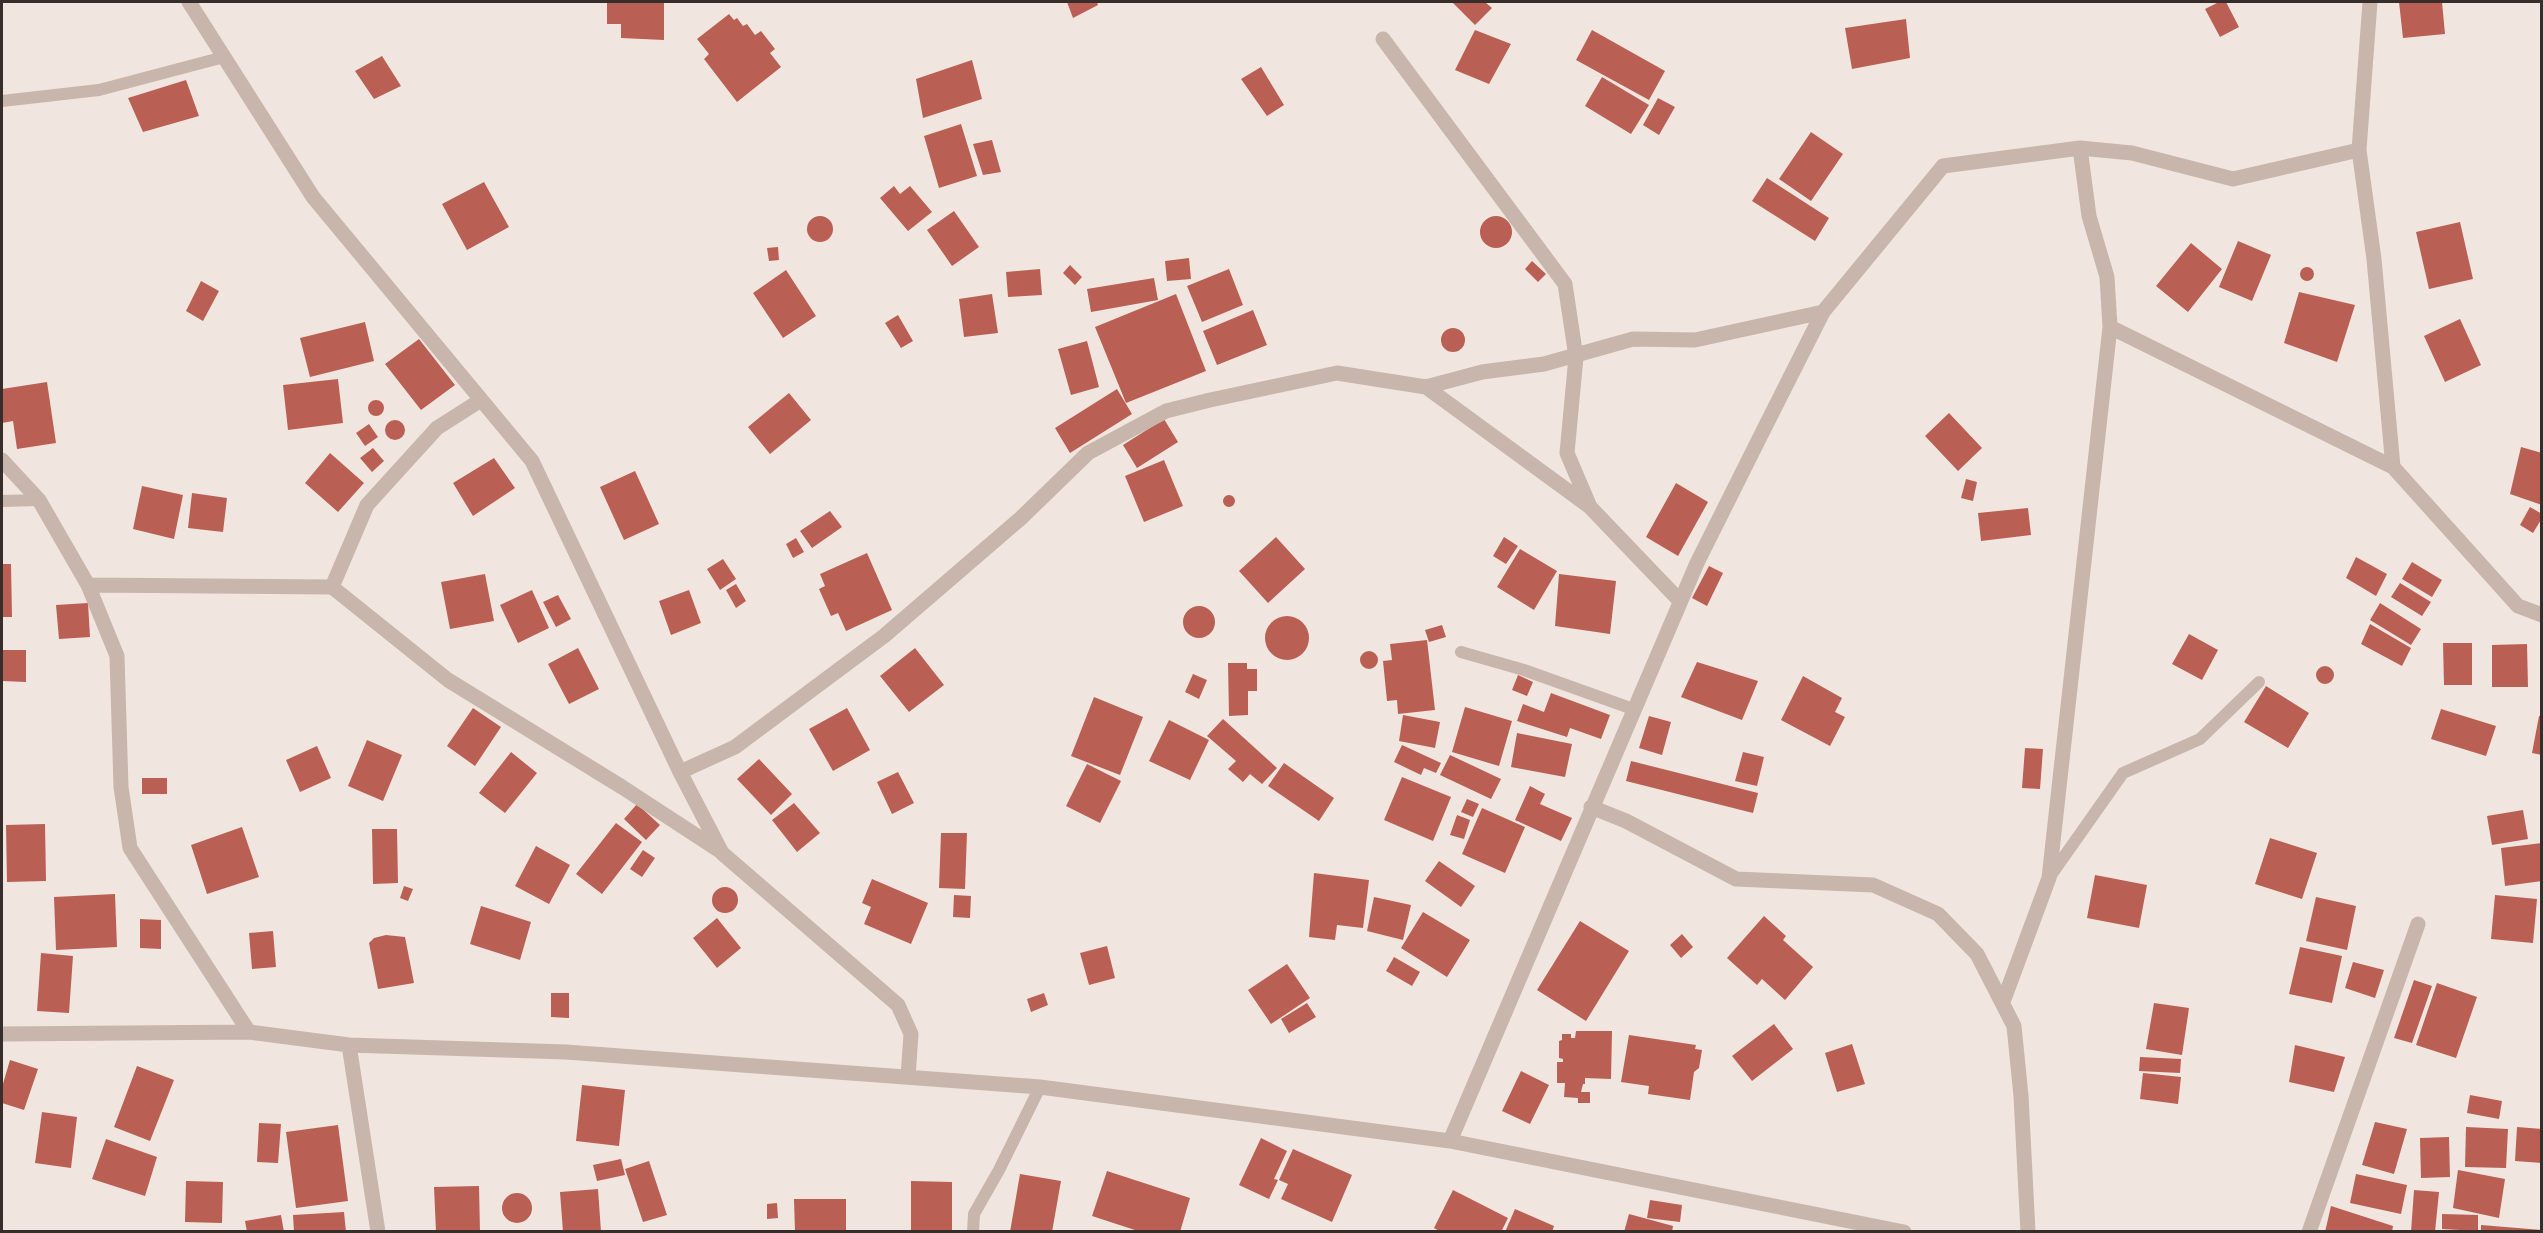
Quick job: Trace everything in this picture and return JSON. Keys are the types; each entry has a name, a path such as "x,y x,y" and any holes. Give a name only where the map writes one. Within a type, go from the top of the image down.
{"street":[{"path":"189,2 313,197 532,461 680,772 722,853"},
{"path":"2370,2 2359,150 2375,270 2393,467"},
{"path":"1383,39 1565,284 1576,357 1567,453 1590,507"},
{"path":"1450,1141 1697,563 1823,312 1943,166 2080,148 2132,153 2233,179 2359,150"},
{"path":"2002,1002 2049,878 2109,327 2107,277 2089,216 2080,148"},
{"path":"680,772 735,747 884,636 1021,518 1088,453 1166,411 1343,372 1426,387 1482,372 1544,364 1576,357 1633,339 1695,340 1823,312"},
{"path":"2109,327 2393,467 2518,606 2541,615"},
{"path":"1426,387 1590,507 1680,601"},
{"path":"332,587 367,506 437,428 481,400"},
{"path":"2,460 39,500 88,585 117,656 121,787 130,848 249,1032"},
{"path":"88,585 332,587 448,680 622,787 722,853 898,1005 911,1034 908,1077"},
{"path":"1591,807 1626,821 1736,879 1873,885 1938,914 1977,954 2014,1026 2021,1096 2028,1232"},
{"path":"2309,1232 2418,924"},
{"path":"2,1034 249,1032 349,1046 566,1052 1040,1087 1450,1141 1904,1232"},
{"path":"349,1046 378,1232"}],"lane":[{"path":"2,101 99,90 224,57"},
{"path":"2,501 39,500"},
{"path":"1461,652 1524,670 1634,710"},
{"path":"2049,878 2123,773 2200,739 2259,682"},
{"path":"973,1232 974,1214 999,1170 1040,1087"}],"building":[{"path":"607,2 664,2 664,40 621,38 621,24 607,24"},
{"path":"1067,2 1097,2 1098,5 1073,18"},
{"path":"1452,2 1485,2 1492,8 1475,25"},
{"path":"2219,2 2226,2 2239,27 2220,37 2205,9"},
{"path":"2399,2 2442,2 2445,34 2403,38"},
{"path":"729,14 734,20 737,18 743,26 747,24 755,35 761,31 775,49 770,53 781,67 737,102 704,59 709,54 697,39"},
{"path":"1906,19 1910,58 1852,69 1845,28"},
{"path":"1475,30 1511,44 1489,84 1455,70"},
{"path":"1592,30 1665,71 1649,100 1576,60"},
{"path":"382,56 401,86 374,99 355,71"},
{"path":"972,60 982,99 923,118 916,79"},
{"path":"1261,67 1284,105 1267,116 1241,79"},
{"path":"1602,77 1649,105 1631,134 1585,106"},
{"path":"186,80 199,116 143,132 128,98"},
{"path":"1658,98 1675,107 1659,135 1643,125"},
{"path":"961,124 977,176 939,188 924,136"},
{"path":"1811,132 1843,154 1811,201 1779,179"},
{"path":"992,140 1001,172 983,175 973,144"},
{"path":"1767,178 1829,218 1815,241 1752,201"},
{"path":"484,182 509,227 467,250 442,204"},
{"path":"894,186 900,194 910,186 932,212 908,231 880,198"},
{"path":"954,211 979,247 952,266 927,230"},
{"path":"820,216 829,220 833,229 829,238 820,242 811,238 807,229 811,220"},
{"path":"1496,216 1507,221 1512,232 1507,243 1496,248 1485,243 1480,232 1485,221"},
{"path":"2460,222 2473,279 2429,289 2416,232"},
{"path":"2238,241 2271,255 2252,301 2219,287"},
{"path":"2191,243 2222,269 2188,312 2156,286"},
{"path":"778,247 779,260 769,261 767,248"},
{"path":"1189,258 1191,279 1167,281 1165,261"},
{"path":"1532,261 1546,274 1538,282 1525,269"},
{"path":"1070,265 1082,277 1075,285 1063,273"},
{"path":"2307,267 2312,269 2314,274 2312,279 2307,281 2302,279 2300,274 2302,269"},
{"path":"1040,269 1042,295 1008,297 1006,272"},
{"path":"1229,269 1243,305 1202,322 1187,286"},
{"path":"786,270 816,316 783,338 753,293"},
{"path":"1154,278 1158,300 1091,312 1087,289"},
{"path":"201,281 219,291 203,321 186,311"},
{"path":"2299,292 2355,305 2337,362 2284,343"},
{"path":"992,294 998,333 964,337 959,299"},
{"path":"1176,294 1206,371 1126,403 1095,327"},
{"path":"1253,310 1267,345 1217,365 1203,331"},
{"path":"898,315 913,341 901,348 885,323"},
{"path":"2460,319 2481,365 2445,382 2424,336"},
{"path":"365,322 374,361 310,377 300,338"},
{"path":"1453,328 1462,331 1465,340 1462,349 1453,352 1444,349 1441,340 1444,331"},
{"path":"419,339 455,385 421,410 385,364"},
{"path":"1087,341 1099,387 1071,395 1058,349"},
{"path":"338,379 343,423 288,430 283,385"},
{"path":"47,382 56,443 17,449 13,421 2,423 2,389"},
{"path":"1117,389 1132,414 1070,453 1055,428"},
{"path":"789,393 811,420 770,454 748,427"},
{"path":"376,400 382,402 384,408 382,414 376,416 370,414 368,408 370,402"},
{"path":"1949,413 1982,448 1958,471 1925,436"},
{"path":"1164,419 1178,442 1137,468 1123,445"},
{"path":"391,420 399,420 405,426 405,434 399,440 391,440 385,434 385,426"},
{"path":"369,424 378,437 365,446 356,433"},
{"path":"2521,447 2542,453 2542,505 2510,494"},
{"path":"373,448 384,461 372,472 360,458"},
{"path":"330,453 364,483 338,512 305,483"},
{"path":"494,458 515,488 473,516 453,483"},
{"path":"1164,460 1183,506 1144,522 1125,476"},
{"path":"635,471 659,524 624,540 600,487"},
{"path":"1966,479 1977,482 1973,501 1961,498"},
{"path":"1676,483 1708,502 1678,556 1646,537"},
{"path":"142,486 183,495 174,539 133,529"},
{"path":"192,493 227,498 223,532 188,528"},
{"path":"1231,495 1235,501 1231,507 1227,507 1223,499"},
{"path":"2530,507 2542,514 2533,533 2520,525"},
{"path":"2028,508 2031,535 1981,541 1978,513"},
{"path":"830,511 842,527 812,548 800,531"},
{"path":"1276,537 1305,569 1268,603 1239,571"},
{"path":"1504,537 1518,546 1506,564 1493,556"},
{"path":"796,538 804,552 793,558 786,544"},
{"path":"1520,549 1557,571 1534,610 1497,587"},
{"path":"867,553 892,610 846,631 838,613 831,616 819,589 825,586 820,574"},
{"path":"2356,557 2387,574 2376,596 2346,578"},
{"path":"723,559 736,579 720,590 707,569"},
{"path":"2412,562 2442,580 2432,597 2402,579"},
{"path":"2,564 11,564 12,617 2,617"},
{"path":"1709,566 1723,573 1707,606 1692,598"},
{"path":"485,574 494,621 450,629 441,582"},
{"path":"1559,574 1616,581 1610,634 1555,626"},
{"path":"2400,583 2431,602 2422,616 2391,597"},
{"path":"736,584 746,601 736,608 726,590"},
{"path":"532,590 549,628 518,643 500,605"},
{"path":"689,590 701,623 671,635 659,601"},
{"path":"558,595 571,619 556,627 543,602"},
{"path":"88,603 90,637 59,639 56,605"},
{"path":"2380,603 2421,629 2411,645 2370,620"},
{"path":"1199,606 1210,611 1215,622 1210,633 1199,638 1188,633 1183,622 1188,611"},
{"path":"1287,616 1303,622 1309,638 1303,654 1287,660 1271,654 1265,638 1271,622"},
{"path":"2370,624 2411,648 2402,666 2361,644"},
{"path":"1442,625 1446,637 1429,642 1425,630"},
{"path":"2189,634 2218,650 2202,680 2172,664"},
{"path":"1427,640 1435,710 1398,714 1397,700 1387,701 1383,661 1392,660 1390,644"},
{"path":"2443,643 2472,643 2472,685 2444,685"},
{"path":"2527,644 2528,687 2492,687 2492,645"},
{"path":"578,648 599,689 569,704 548,664"},
{"path":"915,648 944,685 909,712 880,676"},
{"path":"2,650 26,650 26,682 2,681"},
{"path":"1365,651 1373,651 1378,656 1376,667 1365,669 1360,664 1360,656"},
{"path":"1697,662 1758,681 1742,720 1681,697"},
{"path":"1228,663 1247,663 1247,669 1257,669 1257,691 1248,691 1248,715 1229,716"},
{"path":"2325,666 2331,669 2334,675 2331,681 2325,684 2319,681 2316,675 2319,669"},
{"path":"1193,674 1207,680 1199,699 1185,692"},
{"path":"1518,675 1533,682 1527,696 1512,690"},
{"path":"1803,676 1842,698 1835,712 1845,717 1830,746 1781,720"},
{"path":"2266,686 2309,713 2288,748 2244,722"},
{"path":"1551,693 1610,715 1601,739 1570,728 1567,737 1517,721 1523,704 1544,712"},
{"path":"1094,697 1143,717 1120,775 1071,756"},
{"path":"1465,707 1512,721 1499,766 1452,752"},
{"path":"473,708 501,727 475,766 447,746"},
{"path":"847,708 870,750 833,771 809,729"},
{"path":"2441,709 2496,726 2486,756 2431,739"},
{"path":"1403,715 1440,722 1435,748 1399,741"},
{"path":"1649,716 1671,722 1662,755 1639,748"},
{"path":"2539,716 2542,716 2542,755 2532,753"},
{"path":"1223,719 1277,768 1262,784 1250,774 1243,782 1228,769 1236,761 1207,736"},
{"path":"1169,720 1209,740 1190,780 1149,761"},
{"path":"1517,733 1572,744 1565,777 1511,767"},
{"path":"367,740 402,755 383,801 348,786"},
{"path":"1402,745 1441,763 1436,773 1424,768 1421,775 1394,762"},
{"path":"317,746 331,778 300,792 286,760"},
{"path":"2025,748 2043,749 2040,789 2022,788"},
{"path":"511,752 537,773 505,813 479,793"},
{"path":"1743,752 1764,757 1757,786 1735,781"},
{"path":"1450,755 1501,779 1491,799 1440,775"},
{"path":"759,759 792,794 771,815 737,779"},
{"path":"1631,761 1758,793 1753,813 1626,781"},
{"path":"1284,763 1334,798 1319,821 1268,786"},
{"path":"1087,764 1121,781 1100,823 1066,806"},
{"path":"898,772 914,803 892,814 877,782"},
{"path":"1402,777 1451,797 1433,841 1384,820"},
{"path":"142,778 167,778 167,794 142,794"},
{"path":"1530,786 1545,794 1540,804 1572,818 1561,841 1515,820"},
{"path":"1467,799 1479,804 1473,817 1461,812"},
{"path":"794,803 820,833 797,852 772,820"},
{"path":"637,804 660,825 646,840 624,819"},
{"path":"1482,808 1525,827 1505,873 1462,854"},
{"path":"2523,810 2528,839 2492,845 2487,816"},
{"path":"1457,815 1470,820 1464,839 1450,835"},
{"path":"616,823 642,842 602,894 576,874"},
{"path":"45,824 46,881 7,882 6,825"},
{"path":"242,827 259,877 207,894 191,845"},
{"path":"372,829 397,829 398,883 373,884"},
{"path":"941,833 967,833 965,889 939,888"},
{"path":"2270,838 2317,853 2302,899 2255,884"},
{"path":"2542,843 2542,881 2505,886 2501,848"},
{"path":"536,846 570,865 549,904 515,886"},
{"path":"643,850 655,858 642,877 630,869"},
{"path":"1439,861 1475,886 1461,907 1425,881"},
{"path":"1314,873 1369,880 1363,928 1337,925 1335,940 1309,937"},
{"path":"2095,875 2147,885 2139,928 2087,918"},
{"path":"872,879 928,903 911,944 864,924 871,907 862,903"},
{"path":"404,886 413,889 408,901 400,898"},
{"path":"725,887 734,891 738,900 734,909 725,913 716,909 712,900 716,891"},
{"path":"115,894 117,947 56,950 54,897"},
{"path":"954,895 971,896 970,918 953,917"},
{"path":"2495,895 2537,899 2533,943 2491,939"},
{"path":"1374,897 1411,905 1403,940 1367,931"},
{"path":"2316,897 2356,906 2347,950 2306,941"},
{"path":"481,906 531,922 520,960 470,944"},
{"path":"1423,912 1470,940 1447,977 1401,948"},
{"path":"1764,916 1786,936 1783,940 1813,967 1785,1000 1762,979 1757,985 1727,958"},
{"path":"717,918 741,948 717,968 693,938"},
{"path":"140,919 161,920 161,949 140,948"},
{"path":"1580,921 1629,951 1586,1021 1537,990"},
{"path":"273,931 276,967 252,969 249,933"},
{"path":"1682,934 1693,947 1681,958 1670,945"},
{"path":"386,935 405,937 414,983 378,989 369,943 374,938"},
{"path":"1107,946 1115,978 1089,985 1080,953"},
{"path":"2300,947 2342,956 2332,1003 2289,994"},
{"path":"41,953 73,956 69,1013 37,1011"},
{"path":"1394,957 1420,972 1412,986 1386,971"},
{"path":"2353,962 2384,970 2375,998 2345,988"},
{"path":"1287,964 1310,998 1271,1024 1248,990"},
{"path":"2414,980 2432,986 2412,1043 2394,1038"},
{"path":"2437,983 2477,997 2456,1058 2416,1045"},
{"path":"551,993 569,993 569,1018 551,1017"},
{"path":"1044,993 1048,1005 1031,1012 1027,999"},
{"path":"1307,1003 1316,1017 1289,1033 1281,1019"},
{"path":"2154,1003 2189,1008 2182,1055 2146,1049"},
{"path":"1774,1024 1793,1049 1752,1081 1732,1056"},
{"path":"1576,1031 1612,1031 1611,1079 1585,1078 1581,1092 1590,1092 1590,1103 1578,1103 1578,1098 1564,1097 1565,1083 1557,1083 1557,1062 1563,1062 1563,1059 1559,1058 1559,1041 1562,1040 1562,1034 1571,1034 1571,1038 1575,1038"},
{"path":"1629,1035 1696,1045 1695,1049 1702,1050 1699,1068 1694,1072 1690,1100 1648,1094 1649,1086 1621,1082"},
{"path":"1852,1044 1865,1084 1837,1092 1825,1053"},
{"path":"2295,1045 2345,1057 2334,1092 2289,1082"},
{"path":"2140,1057 2181,1059 2180,1073 2139,1071"},
{"path":"10,1060 38,1069 24,1110 2,1103 2,1087"},
{"path":"137,1066 174,1080 150,1141 114,1127"},
{"path":"1521,1071 1549,1085 1530,1124 1502,1111"},
{"path":"2143,1073 2181,1077 2178,1104 2140,1099"},
{"path":"582,1085 625,1090 619,1146 576,1141"},
{"path":"2470,1095 2502,1101 2499,1119 2467,1113"},
{"path":"42,1112 77,1117 71,1168 35,1163"},
{"path":"2375,1122 2407,1129 2394,1174 2362,1165"},
{"path":"259,1123 281,1124 278,1163 257,1162"},
{"path":"338,1125 348,1201 296,1208 286,1132"},
{"path":"2466,1127 2508,1129 2506,1168 2465,1167"},
{"path":"2517,1127 2542,1129 2542,1163 2515,1161"},
{"path":"2449,1137 2450,1177 2421,1178 2420,1138"},
{"path":"1261,1138 1287,1151 1274,1179 1278,1180 1269,1199 1239,1185"},
{"path":"106,1139 157,1157 145,1196 92,1179"},
{"path":"1293,1149 1352,1175 1332,1222 1281,1199 1288,1184 1279,1180"},
{"path":"621,1159 625,1175 597,1181 593,1165"},
{"path":"649,1161 667,1215 643,1222 625,1169"},
{"path":"2458,1170 2505,1179 2499,1218 2453,1208"},
{"path":"1107,1171 1190,1198 1180,1232 1141,1232 1092,1216"},
{"path":"1020,1174 1061,1181 1052,1232 1010,1232"},
{"path":"2356,1174 2407,1185 2401,1214 2350,1203"},
{"path":"186,1181 223,1182 222,1223 185,1222"},
{"path":"911,1181 952,1182 952,1232 911,1232"},
{"path":"479,1186 480,1232 436,1232 434,1187"},
{"path":"598,1189 601,1232 563,1232 560,1192"},
{"path":"1453,1190 1508,1218 1501,1232 1441,1232 1434,1228"},
{"path":"2414,1190 2439,1192 2435,1232 2411,1232"},
{"path":"517,1193 528,1197 532,1208 528,1219 517,1223 506,1219 502,1208 506,1197"},
{"path":"794,1199 846,1199 846,1232 795,1232"},
{"path":"1650,1200 1682,1205 1680,1222 1647,1218"},
{"path":"777,1203 778,1218 767,1219 767,1204"},
{"path":"2331,1206 2393,1226 2392,1232 2325,1232"},
{"path":"1515,1209 1554,1226 1552,1232 1505,1232"},
{"path":"344,1212 346,1232 294,1232 293,1215"},
{"path":"1629,1214 1673,1226 1672,1232 1624,1232"},
{"path":"2442,1214 2478,1215 2478,1231 2442,1229"},
{"path":"281,1215 284,1232 247,1232 245,1221"},
{"path":"2481,1225 2542,1230 2542,1232 2481,1232"}]}
